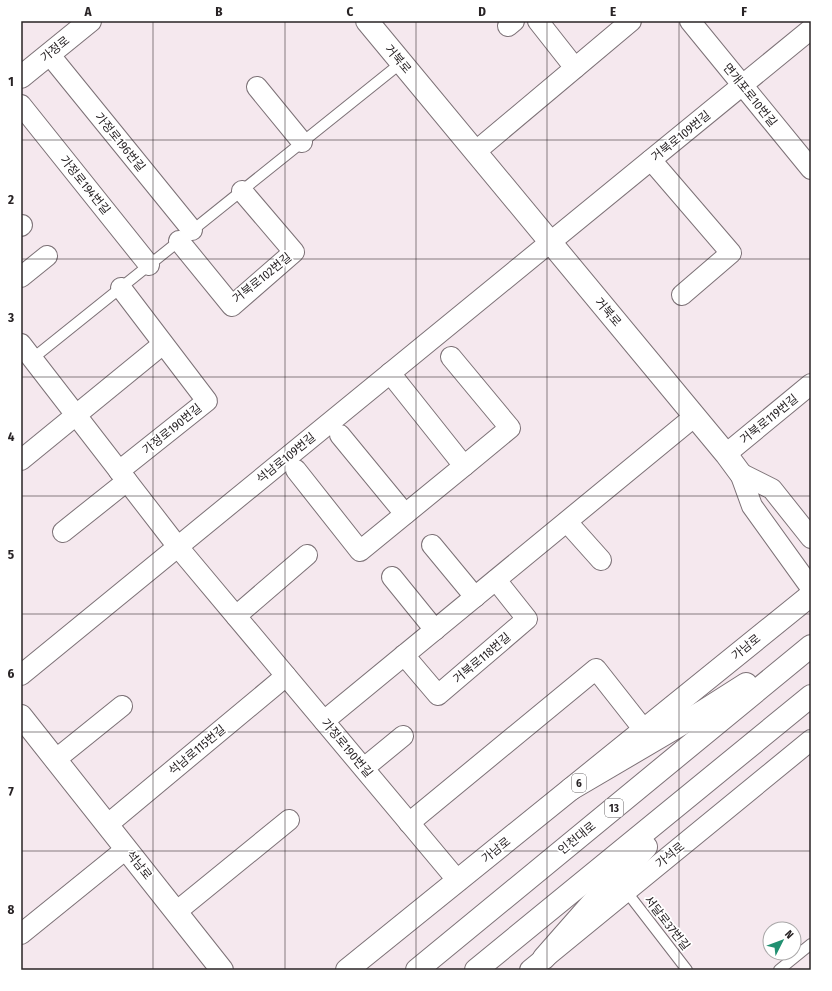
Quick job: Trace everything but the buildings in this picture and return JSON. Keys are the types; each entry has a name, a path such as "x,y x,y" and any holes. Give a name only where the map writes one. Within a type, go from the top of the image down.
{"main road":[{"name":"가정로","path":"21,77 90,21"},
{"name":"거북로","path":"366,21 695,416 740,473"},
{"name":"가남로","path":"348,970 811,595"},
{"path":"572,789 702,712 811,642"},
{"name":"인천대로","path":"417,970 811,646"},
{"path":"476,970 811,696"},
{"name":"석남로","path":"21,716 222,970"},
{"path":"537,964 702,786"}],"street":[{"path":"538,21 575,68"},
{"path":"475,152 631,21"},
{"name":"면개포로10번길","path":"690,21 811,169"},
{"name":"거북로109번길","path":"550,242 811,29"},
{"name":"가정로196번길","path":"49,54 185,236"},
{"path":"257,87 302,142"},
{"name":"가정로194번길","path":"21,105 149,265"},
{"path":"651,160 731,253 682,295"},
{"name":"거북로102번길","path":"185,236 232,306 294,252 242,190"},
{"name":"석남로109번길","path":"21,675 550,242"},
{"path":"21,277 47,256"},
{"name":"가정로190번길","path":"63,532 207,401 121,288"},
{"path":"21,460 164,344"},
{"name":"가정로190번길","path":"25,352 178,547 458,881"},
{"path":"296,470 360,551 510,428 451,356"},
{"path":"390,373 464,466"},
{"name":"거북로119번길","path":"726,454 811,384"},
{"path":"324,721 695,416"},
{"path":"340,435 405,514"},
{"path":"740,473 772,489 811,538"},
{"path":"740,473 752,506 811,588"},
{"path":"567,522 600,560"},
{"path":"432,545 475,597"},
{"path":"236,616 306,555"},
{"path":"392,577 435,630"},
{"name":"거북로118번길","path":"404,655 438,695 527,619 496,580"},
{"path":"409,823 596,669 644,730"},
{"name":"석남로115번길","path":"107,825 286,676"},
{"path":"56,760 122,706"},
{"path":"364,768 403,736"},
{"name":"가석로","path":"537,964 811,740"},
{"path":"176,912 289,820"},
{"path":"21,934 126,849"}],"lane":[{"path":"25,352 121,288 401,63"},
{"name":"서달로37번길","path":"626,892 687,970"},
{"path":"779,970 811,944"}]}
